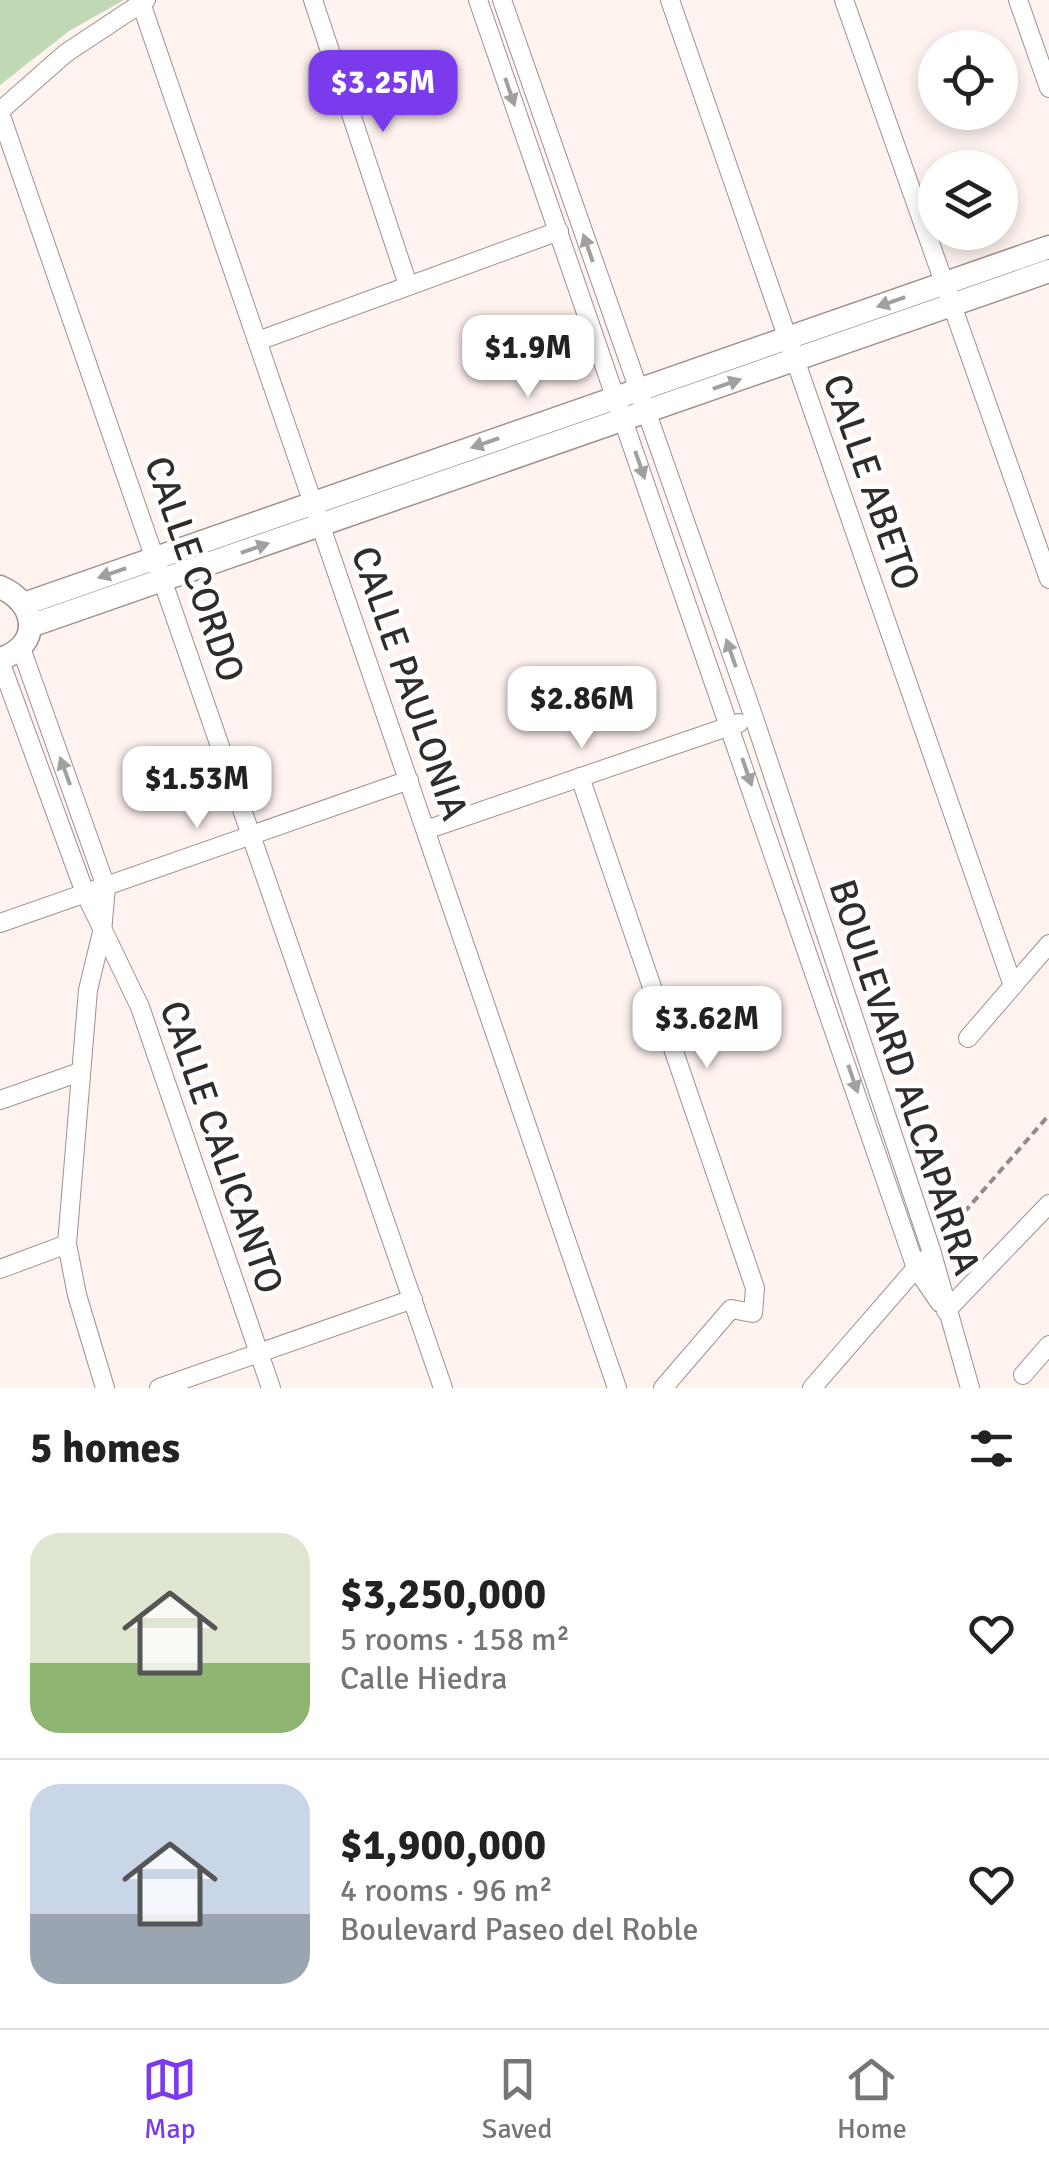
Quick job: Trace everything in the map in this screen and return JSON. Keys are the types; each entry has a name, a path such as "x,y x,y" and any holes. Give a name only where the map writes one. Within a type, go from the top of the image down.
{"street":[{"path":"313,0 408,284"},
{"name":"BOULEVARD ALCAPARRA","path":"478,0 558,232 754,718 931,1250 946,1312"},
{"name":"BOULEVARD ALCAPARRA","path":"502,0 730,726 916,1268 946,1312"},
{"name":"CALLE ABETO","path":"670,0 1013,986"},
{"path":"844,0 1049,579"},
{"path":"1018,0 1049,88"},
{"path":"0,112 66,53 142,1"},
{"name":"CALLE PAULONIA","path":"142,1 617,1388"},
{"name":"CALLE CORDO","path":"0,112 443,1388"},
{"path":"258,342 558,232"},
{"path":"104,1388 77,1295 67,1244 91,966 102,932 106,887 7,656 28,615 948,294 1049,246"},
{"path":"948,294 1049,272"},
{"path":"0,587 16,595 28,615"},
{"name":"CALLE CALICANTO","path":"7,656 85,893 140,1007 271,1388"},
{"path":"426,830 754,718"},
{"path":"580,777 754,1280 753,1313 731,1309 663,1388"},
{"path":"0,923 409,780"},
{"path":"968,1038 1049,944"},
{"path":"0,1100 80,1072"},
{"path":"970,1388 946,1312 1049,1204"},
{"path":"0,1269 67,1244"},
{"path":"812,1388 931,1250"},
{"path":"160,1388 413,1299"},
{"path":"1024,1375 1049,1345"}],"path":[{"path":"931,1250 1049,1115"}],"green space":[{"path":"0,0 124,0 69,31 0,85"}]}
